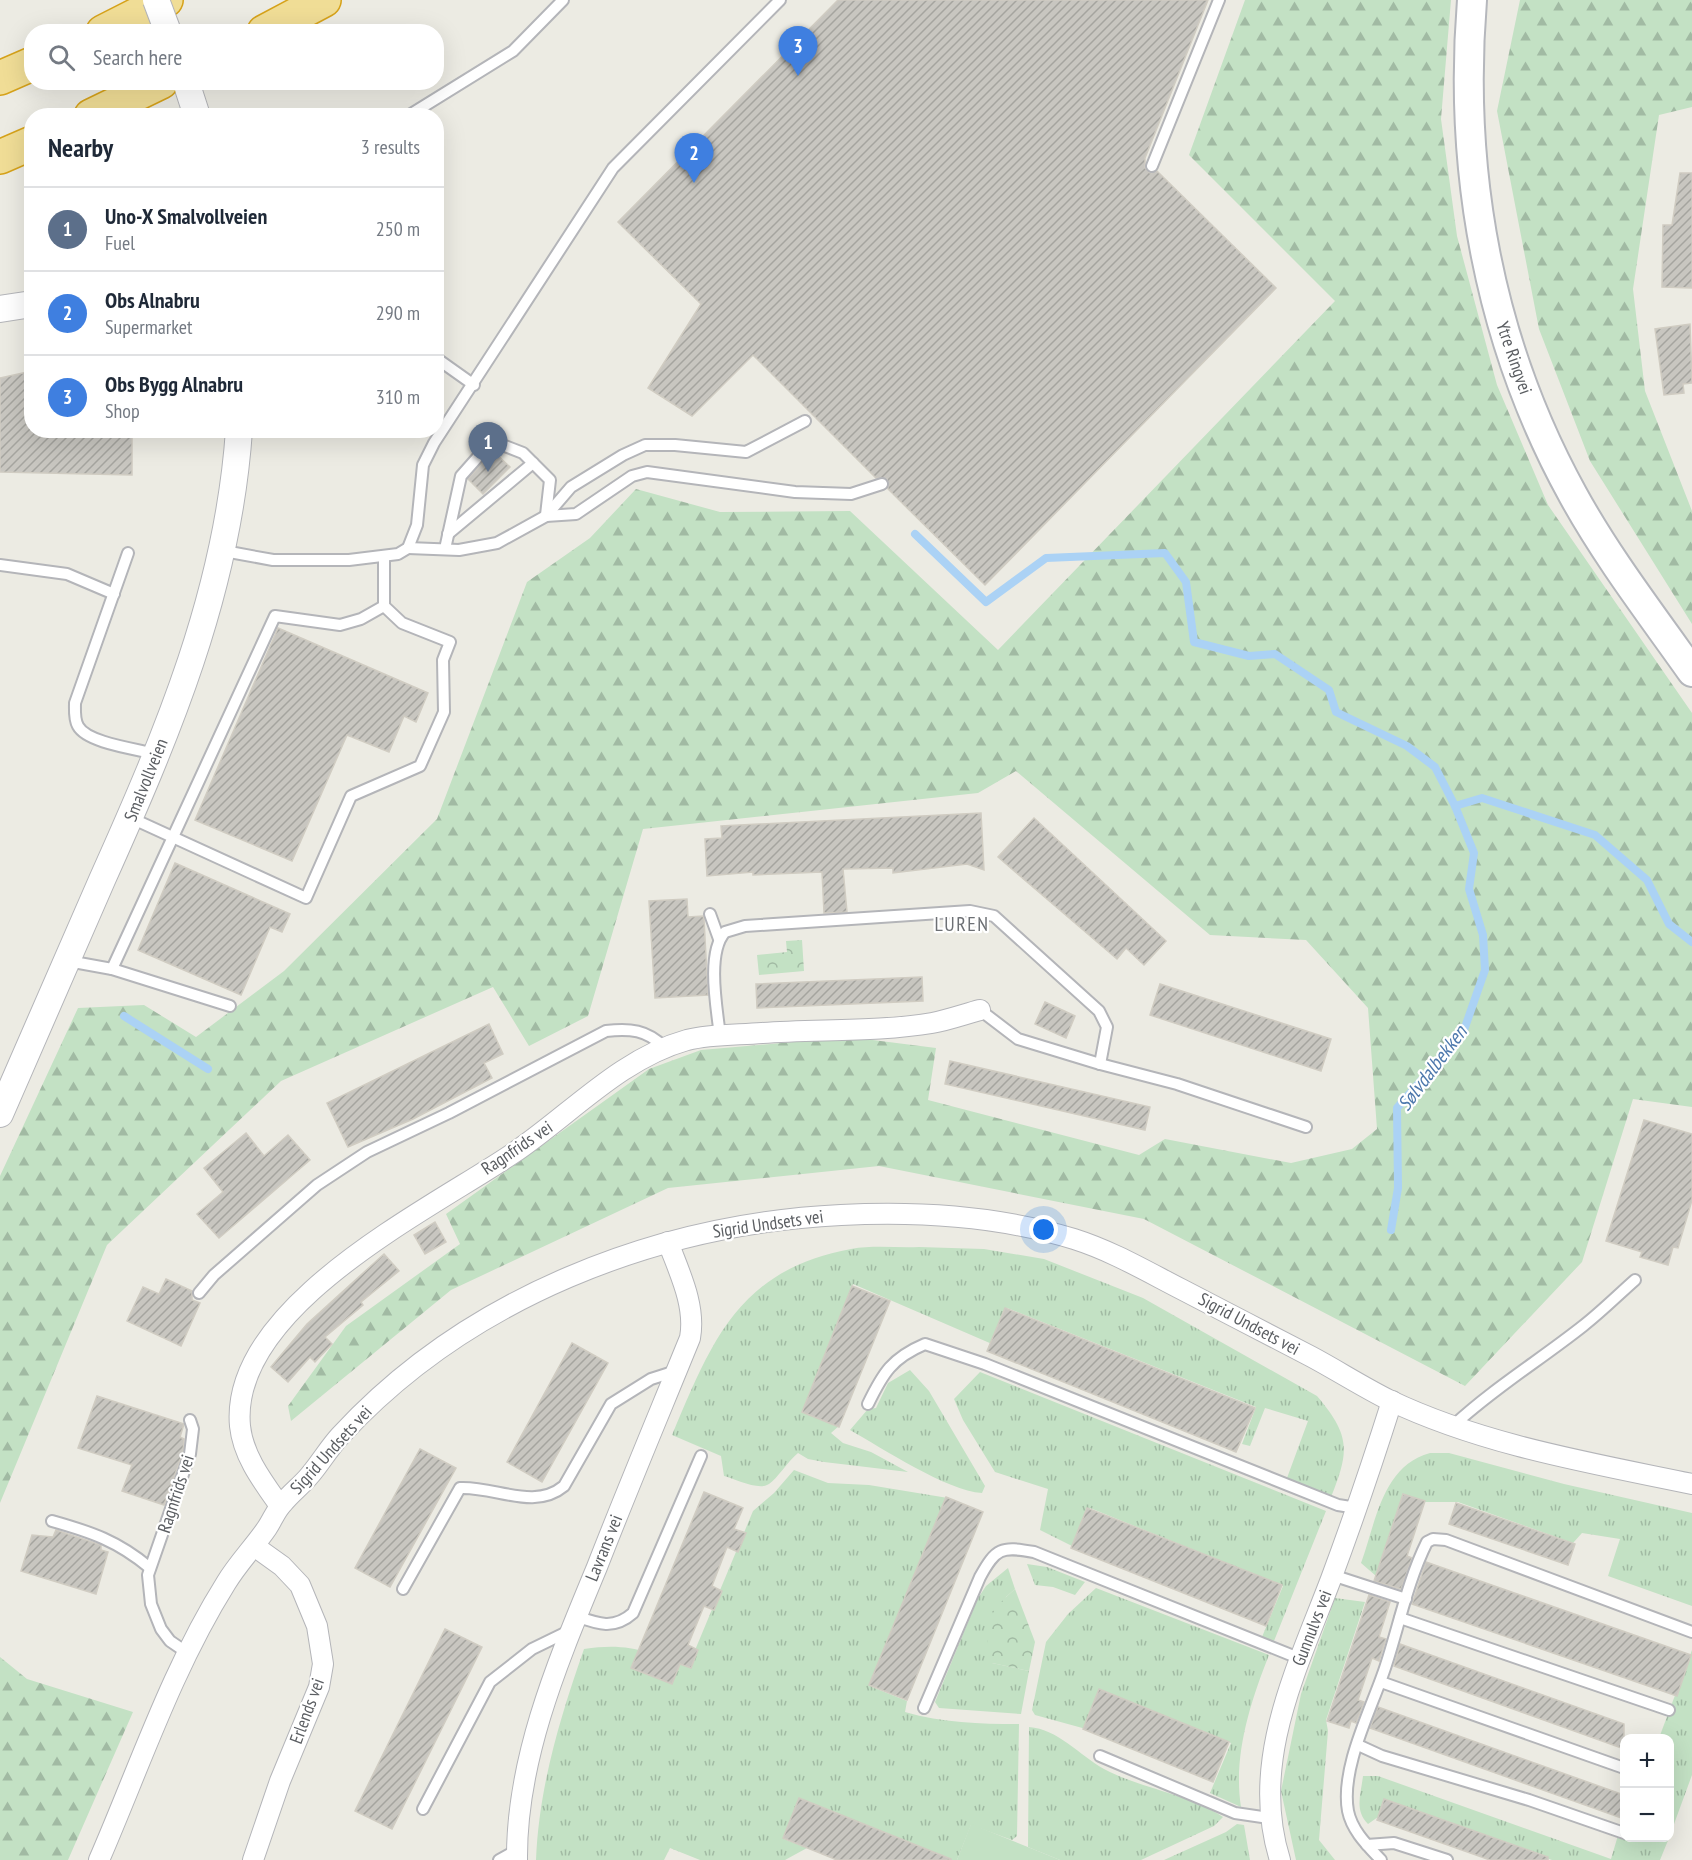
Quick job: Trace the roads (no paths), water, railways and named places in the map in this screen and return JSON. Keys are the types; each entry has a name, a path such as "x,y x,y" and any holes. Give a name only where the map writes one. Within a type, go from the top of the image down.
{"highway":[{"path":"279,24 324,0"},
{"path":"121,24 162,7"},
{"path":"0,78 24,68"},
{"path":"107,108 144,90"},
{"path":"0,157 24,146"}],"main road":[{"name":"Ytre Ringvei","path":"1472,0 1468,85 1471,159 1488,271 1510,351 1540,429 1573,496 1616,564 1692,672"}],"street":[{"path":"189,90 194,108"},
{"path":"0,309 24,305"},
{"name":"Smalvollveien","path":"0,1114 131,818 190,669 224,551 238,438"},
{"name":"Ragnfrids vei","path":"280,1506 251,1460 240,1428 244,1386 265,1344 297,1306 374,1240 511,1154 612,1078 664,1047 690,1039 720,1036 932,1023 980,1010"},
{"name":"Sigrid Undsets vei","path":"99,1860 189,1654 228,1580 280,1506 311,1474 338,1438 366,1410 405,1377 479,1324 549,1286 583,1271 668,1242 761,1222 882,1213 982,1219 1032,1228 1079,1241 1132,1263 1392,1401 1454,1425 1545,1452 1692,1484"},
{"name":"Lavrans vei","path":"517,1855 534,1740 574,1623 676,1371 692,1325 686,1293 668,1242"},
{"name":"Gunnulvs vei","path":"1280,1860 1269,1818 1270,1769 1281,1710 1357,1508 1392,1401"},
{"name":"Erlends vei","path":"254,1546 282,1566 300,1585 317,1626 323,1664 319,1687 280,1781 254,1860"}],"lane":[{"path":"421,108 513,51 563,0"},
{"path":"444,432 613,168 780,0"},
{"path":"1152,166 1219,0"},
{"path":"444,362 477,381"},
{"path":"224,551 273,560 348,560 384,557 398,554 408,548 459,550 497,543 546,516 571,487 623,455 645,446 675,445 746,452 806,421"},
{"path":"408,548 420,514 423,465 440,438"},
{"path":"445,549 461,476 492,441 523,453 550,480 546,516"},
{"path":"448,534 533,463"},
{"path":"546,516 576,514 628,478 647,472 795,492 850,494 882,484"},
{"path":"128,553 75,703 75,715 78,726 91,737 156,754"},
{"path":"131,818 306,898 351,796 420,766 444,712 442,660 450,642 402,623 384,606 384,557"},
{"path":"0,565 68,574 114,594"},
{"path":"112,969 274,616 340,625 361,619 384,606"},
{"path":"718,939 725,932 745,926 942,911 988,913 1035,950 1099,1011 1107,1027 1100,1064"},
{"path":"710,914 718,939 715,982 720,1036"},
{"path":"67,961 112,969 230,1006"},
{"path":"980,1010 1018,1039 1177,1084 1306,1127"},
{"path":"199,1293 214,1275 317,1185 367,1152 449,1113 606,1031 624,1029 640,1031 654,1037 664,1047"},
{"path":"1454,1425 1476,1404 1582,1326 1635,1280"},
{"path":"868,1404 882,1376 902,1354 925,1344 985,1364 1338,1505 1357,1508"},
{"path":"403,1589 460,1488 473,1487 533,1498 556,1493 564,1486 611,1404 651,1379 676,1371"},
{"name":"Ragnfrids vei","path":"189,1654 170,1641 161,1629 148,1587 150,1568 190,1454 193,1429 190,1420"},
{"path":"423,1809 490,1682 532,1649 574,1623 622,1623 633,1613 701,1456"},
{"path":"52,1521 100,1535 121,1545 150,1568"},
{"path":"1381,1860 1357,1833 1348,1810 1348,1787 1358,1745 1427,1542 1438,1538 1692,1632"},
{"path":"924,1708 980,1577 991,1557 1009,1548 1034,1552 1301,1659"},
{"path":"1332,1575 1406,1599"},
{"path":"1400,1617 1669,1710"},
{"path":"1381,1682 1620,1767"},
{"path":"1358,1745 1382,1756 1529,1800 1620,1832"},
{"path":"1100,1756 1235,1814 1269,1818"},
{"path":"1367,1845 1394,1843 1447,1860"},
{"path":"499,1860 517,1855"}],"waterway":[{"path":"915,534 986,602 1046,558 1165,553 1186,582 1194,642 1249,656 1275,654 1329,690 1336,712 1407,746 1435,767 1455,806 1482,798 1595,835 1647,880 1669,924 1692,942"},
{"name":"Sølvdalbekken","path":"1391,1230 1398,1188 1397,1108 1463,1033 1485,970 1483,935 1469,889 1474,853 1455,806"},
{"path":"124,1016 208,1069"}],"place":[{"name":"Obs Bygg Alnabru","path":"798,76"},
{"name":"Obs Alnabru","path":"694,183"},
{"name":"Uno-X Smalvollveien","path":"488,472"}],"district":[{"name":"LUREN","path":"962,924"}]}
